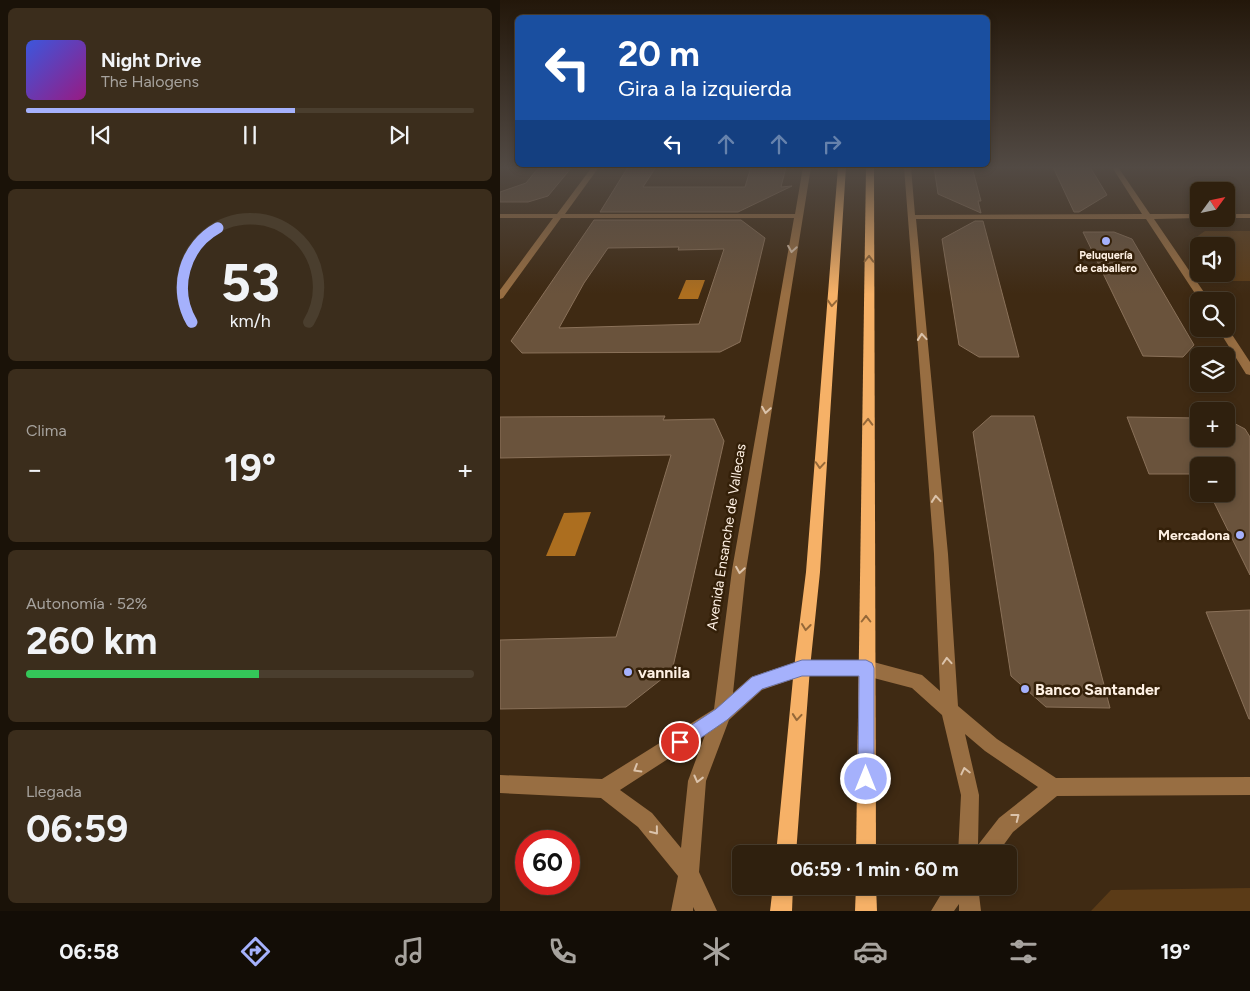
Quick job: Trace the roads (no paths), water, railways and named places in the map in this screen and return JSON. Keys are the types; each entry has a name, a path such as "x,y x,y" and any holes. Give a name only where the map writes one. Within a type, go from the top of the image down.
{"main road":[{"path":"787,845 802,668 813,572 839,210"},
{"path":"866,845 870,210"},
{"path":"781,911 782,895"},
{"path":"866,895 866,911"}],"street":[{"path":"500,296 564,210"},
{"name":"Avenida Ensanche de Vallecas","path":"682,911 689,873 697,781 722,714 739,570 799,210"},
{"path":"911,210 940,544 950,710 970,795 968,845"},
{"path":"1144,210 1199,292"},
{"path":"500,216 798,216"},
{"path":"912,217 1190,216"},
{"path":"1235,216 1250,216"},
{"path":"1228,337 1250,371"},
{"path":"604,789 722,714 757,683 802,668 866,668 916,681 991,745 1054,787 1250,786"},
{"path":"500,784 604,789 645,820 689,873 706,911"},
{"path":"991,845 1006,825 1054,787"},
{"path":"942,911 953,895"},
{"path":"969,895 970,911"}],"place":[{"name":"Peluquería de caballero","path":"1106,241"},
{"name":"Mercadona","path":"1240,535"},
{"name":"vannila","path":"628,672"},
{"name":"Banco Santander","path":"1025,689"}]}
